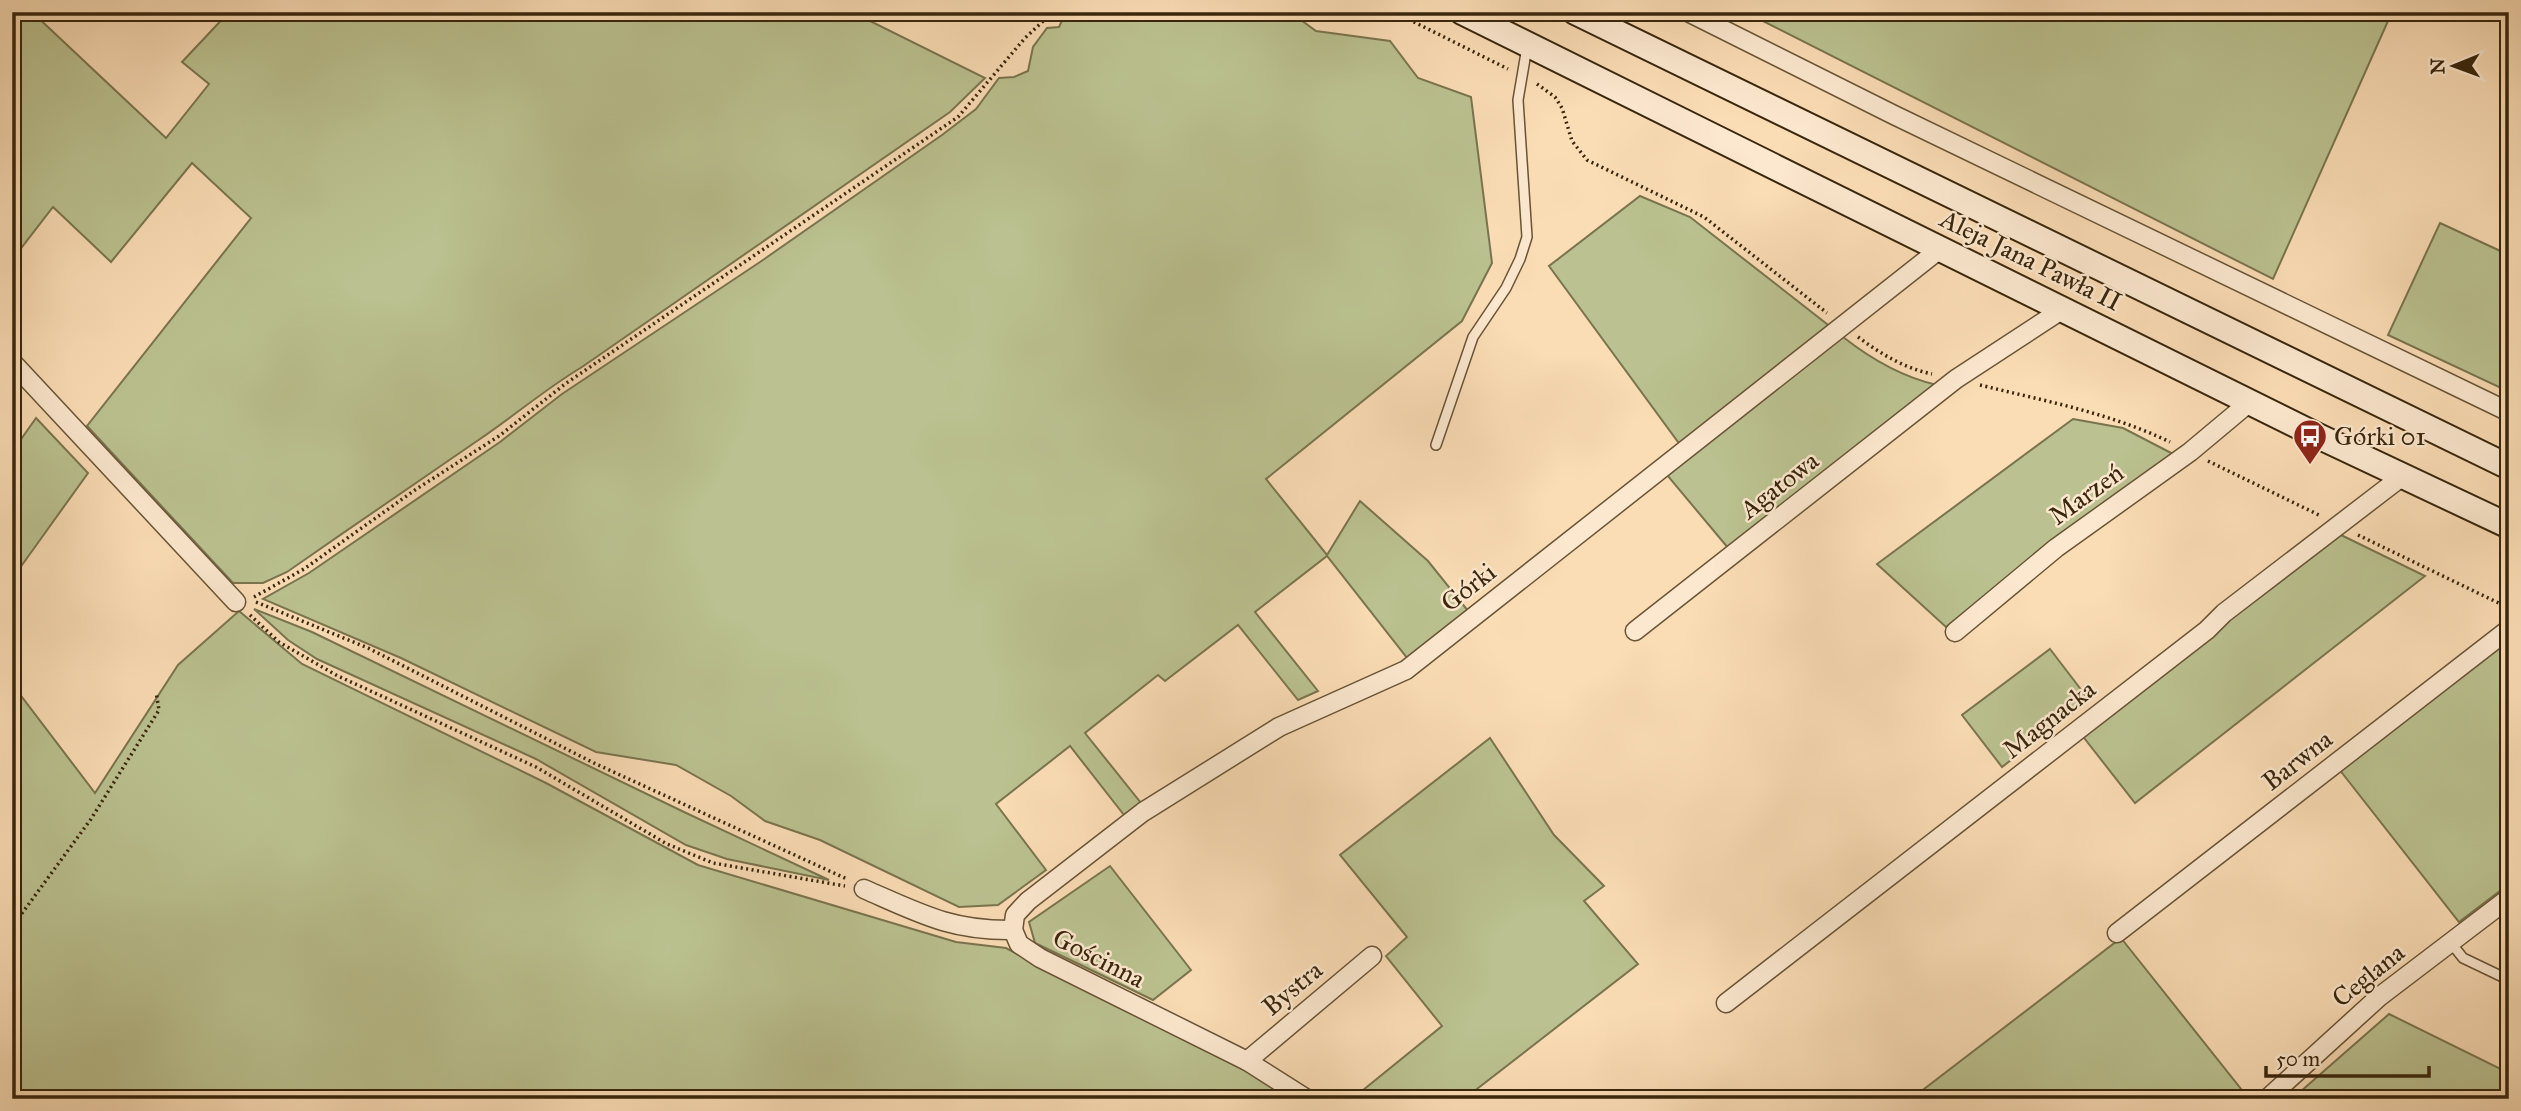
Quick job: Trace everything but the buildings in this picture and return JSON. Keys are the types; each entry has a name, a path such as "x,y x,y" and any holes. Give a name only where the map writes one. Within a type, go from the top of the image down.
{"main road":[{"name":"Aleja Jana Pawła II","path":"1462,12 2318,436 2509,526"},
{"name":"Aleja Jana Pawła II","path":"1575,12 2509,467"}],"street":[{"path":"1688,12 1894,115 2506,404"},
{"name":"Górki","path":"1013,930 1015,915 1028,901 1143,813 1279,727 1406,670 1940,249"},
{"name":"Agatowa","path":"1635,631 1956,379 2063,309"},
{"path":"12,362 236,601"},
{"name":"Marzeń","path":"1955,632 2056,548 2190,452 2251,401"},
{"name":"Magnacka","path":"1726,1003 2207,629 2234,604 2404,475"},
{"name":"Barwna","path":"2117,933 2509,629"},
{"path":"864,889 950,925 981,930 1013,930"},
{"name":"Ceglana","path":"2267,1099 2379,997 2509,898"},
{"name":"Gościnna","path":"1013,930 1019,944 1040,958 1247,1061 1307,1099"},
{"name":"Bystra","path":"1247,1061 1372,956"}],"lane":[{"path":"1436,445 1473,337 1506,288 1527,237 1518,100 1528,45"},
{"path":"2451,943 2463,958 2509,980"}],"path":[{"path":"864,889 837,873 596,764 368,648 250,600 304,569 415,490 499,436 565,384 958,117 1025,38 1053,12"},
{"path":"1394,12 1522,76 1555,97 1566,118 1572,141 1587,160 1703,217 1886,356 1923,372 2112,417 2138,426 2326,519"},
{"path":"2347,529 2509,608"},
{"path":"236,601 279,642 310,661 536,767 667,844 713,863 864,889"},
{"path":"12,927 91,819 159,710 156,692"}],"green space":[{"path":"24,12 32,12 166,138 209,84 182,62 229,12 852,12 985,78 950,112 287,572 263,583 233,583 87,426 251,218 192,163 111,262 53,207 12,260 12,27"},
{"path":"1066,12 1290,12 1316,31 1390,41 1418,78 1471,97 1492,263 1462,321 1266,479 1327,555 1360,501 1428,561 1469,612 1408,659 1327,556 1255,612 1318,691 1298,700 1238,625 1165,681 1158,675 1085,733 1141,803 1124,815 1070,746 996,804 1046,870 998,905 959,907 820,840 765,821 731,796 676,765 596,752 401,658 263,599 309,573 500,442 562,394 760,262 942,135 976,109 999,78 1014,77 1028,71 1033,47 1047,28 1059,27"},
{"path":"1745,12 2392,12 2273,279"},
{"path":"1640,196 1690,217 1832,328 1681,446 1549,266"},
{"path":"2440,223 2509,255 2509,374 2501,388 2388,335"},
{"path":"1843,337 1887,366 1937,385 1729,549 1667,475"},
{"path":"36,418 88,473 12,579 12,452"},
{"path":"2073,419 2123,428 2175,455 2051,543 1946,627 1877,564"},
{"path":"2339,534 2425,576 2135,803 2081,734"},
{"path":"254,609 312,632 829,880 727,859 686,845 536,759 317,659 288,640"},
{"path":"239,611 302,664 546,783 698,865 956,942 1006,948 1118,1007 1222,1057 1294,1099 12,1099 12,684 95,793 178,665"},
{"path":"2509,639 2509,884 2459,922 2339,769"},
{"path":"2050,649 2089,700 2002,767 1962,715"},
{"path":"1490,738 1554,835 1604,886 1584,901 1638,964 1464,1099 1352,1099 1442,1026 1386,956 1407,937 1340,855"},
{"path":"1110,866 1191,970 1153,1000 1035,943 1029,922"},
{"path":"2121,938 2249,1099 1911,1099"},
{"path":"2389,1014 2509,1073 2509,1099 2292,1099"}],"place":[{"name":"Górki 01","path":"2310,466"}]}
